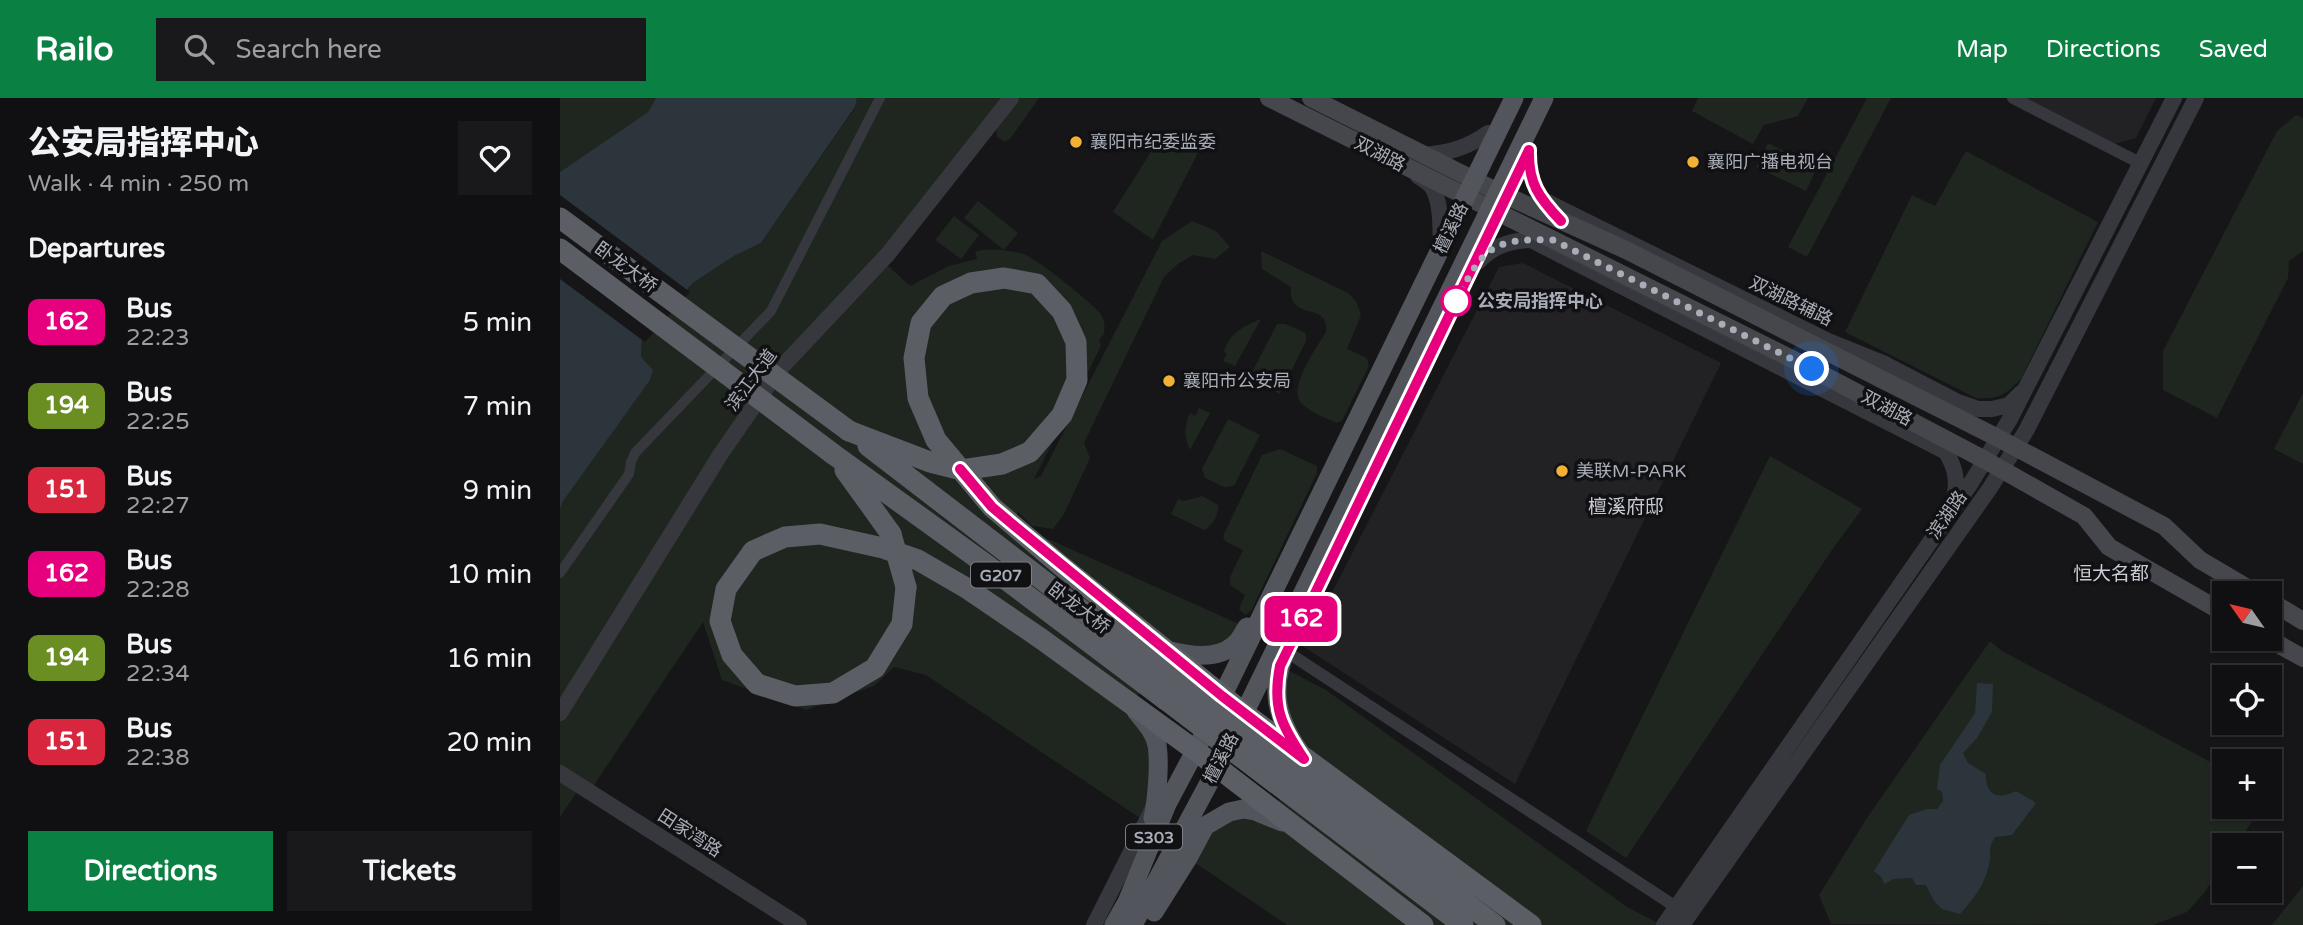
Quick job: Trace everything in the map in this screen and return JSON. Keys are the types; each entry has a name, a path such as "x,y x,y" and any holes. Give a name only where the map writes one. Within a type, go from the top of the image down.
{"highway":[{"name":"卧龙大桥","path":"560,218 849,431 1496,925"},
{"name":"卧龙大桥","path":"560,249 833,454 984,563 1462,925"},
{"path":"849,431 930,462 940,465 951,467 962,470 1002,464 1030,452 1062,415 1077,380 1076,342 1062,311 1037,284 1004,278 971,283 943,296 921,323 914,358 918,398 936,440 960,469 968,479 992,507 1222,696 1531,925"},
{"path":"833,454 891,534 895,547 899,561 906,587 902,624 875,668 833,693 795,696 757,684 732,655 720,621 726,589 753,551 785,537 820,534 883,548 895,552 906,556 918,560 968,589 1040,638 1196,751 1423,925"}],"main road":[{"name":"双湖路","path":"1269,98 1405,166 1466,187 1498,202 1561,221 1626,250 1998,438 2164,526 2200,560 2236,581"},
{"name":"双湖路","path":"1311,98 1423,155 1466,187"},
{"name":"檀溪路","path":"1114,925 1131,892 1167,804 1196,751 1466,187 1514,98"},
{"name":"檀溪路","path":"1133,925 1281,648 1319,559 1498,202 1544,98"},
{"name":"双湖路","path":"1498,202 1553,240 1812,369 2001,469 2084,516 2109,547 2212,606"},
{"path":"1170,651 1188,656 1208,655 1224,652 1236,644 1276,566 1295,545"},
{"path":"1304,759 1288,735 1278,709 1276,688 1281,648 1317,586 1319,559"},
{"path":"2282,608 2303,621"},
{"path":"2282,646 2303,658"},
{"path":"1131,705 1151,730 1157,745 1158,797 1149,837 1131,892"},
{"path":"1147,925 1205,826 1229,812 1243,809 1270,816 1304,834"}],"street":[{"path":"560,573 629,474 635,453 771,311 880,98"},
{"name":"滨江大道","path":"560,713 720,455 779,371 888,254 1011,98"},
{"path":"1466,187 1505,98"},
{"path":"1317,586 1471,270 1498,202 1529,150 1554,98"},
{"path":"2013,98 2140,163"},
{"name":"滨湖路","path":"1664,925 1985,460 2025,389 2174,98"},
{"name":"滨湖路","path":"1682,925 2026,431 2196,98"},
{"path":"1423,155 1462,148 1488,133"},
{"path":"1529,150 1531,175 1541,199 1561,221"},
{"path":"1276,566 1441,238 1440,218 1431,186 1405,166"},
{"name":"双湖路辅路","path":"1541,199 1828,341 1885,364 1958,402 1978,409 1992,409 2009,405 2025,389"},
{"path":"1529,239 1946,452 1955,468 1958,483 1951,512"},
{"path":"1471,270 1488,251 1509,242 1553,240"},
{"path":"1281,648 1676,907"},
{"name":"田家湾路","path":"560,773 788,922"},
{"path":"1094,925 1158,797"}],"shaded area":[{"path":"560,98 656,98 648,112 560,172"},
{"path":"656,98 857,98 855,107 761,243 734,256 693,283 642,338 641,357 653,370 650,380 563,501 560,509 560,172 648,112"},
{"path":"857,98 1010,98 882,260 910,286 949,266 977,259 975,252 979,250 1023,254 1050,271 1100,313 1104,326 1104,334 1099,340 1101,346 1034,479 1041,476 1162,241 1192,221 1216,231 1230,247 1215,259 1193,255 1164,277 1084,443 1090,458 1064,514 1053,529 1032,526 1018,512 1012,523 1246,627 1236,644 1169,652 1131,705 1151,730 1146,822 926,675 894,667 874,686 806,710 722,680 703,622 590,791 581,786 560,817 560,509 563,501 641,357 642,339 693,283 734,256 761,243 855,108"},
{"path":"1020,98 1039,98 1010,139 1005,142 997,137 996,128"},
{"path":"1698,98 1808,98 1798,116 1764,125 1753,144 1692,111"},
{"path":"1867,98 1891,98 1807,257 1788,247"},
{"path":"2022,98 2156,98 2136,138 2114,144"},
{"path":"2296,115 2303,118 2303,251 2289,261 2288,278 2217,418 2163,390 2163,351 2277,131"},
{"path":"1161,136 1182,152 1189,140 1201,147 1153,240 1113,212"},
{"path":"1768,143 1817,168 1806,191 1756,167"},
{"path":"1966,151 2098,222 2021,379 2006,392 1991,398 1976,398 1845,332 1912,195 1935,206"},
{"path":"978,201 1018,233 1004,250 964,218"},
{"path":"954,216 979,235 961,259 935,240"},
{"path":"1261,251 1348,293 1356,301 1361,315 1347,349 1367,358 1369,366 1342,421 1337,423 1315,413 1298,398 1304,369 1326,332 1326,323 1318,314 1296,305 1291,298 1291,287 1262,269"},
{"name":"美联M-PARK","path":"1523,263 1721,363 1515,784 1304,647 1499,267"},
{"path":"1261,319 1235,366 1223,361 1227,354 1224,352 1226,345 1233,335"},
{"path":"1277,324 1285,324 1306,333 1306,341 1280,394 1249,378"},
{"path":"2303,393 2303,464 2274,449"},
{"path":"1199,408 1210,413 1190,450 1186,436 1187,422 1190,413 1195,416"},
{"path":"1228,419 1260,435 1234,486 1224,487 1205,478 1202,469"},
{"path":"1280,449 1317,466 1317,473 1251,611 1245,615 1239,609 1245,595 1230,585 1230,577 1243,550 1225,541 1223,536 1262,455"},
{"path":"1770,456 1862,509 1626,858 1586,831"},
{"path":"1202,496 1218,505 1215,519 1204,530 1171,514 1178,499 1184,501"},
{"path":"1990,641 2002,651 2212,763 2212,819 2254,819 2244,833 2212,833 2212,881 2187,912 2153,925 1831,924 1819,895 1867,818"},
{"path":"1280,666 1326,690 1627,907 1662,925 1287,925 1188,858 1229,812 1270,816 1304,759 1288,735"},
{"path":"1977,683 1993,684 1992,712 1977,738 1963,753 1968,763 1986,774 1988,787 1994,794 2004,795 2016,791 2036,803 2012,835 1995,837 1981,886 1960,914 1942,909 1934,901 1926,885 1916,885 1912,878 1894,879 1884,884 1874,871 1909,815 1937,809 1943,801 1942,792 1937,789 1940,765 1975,713"},
{"path":"2303,886 2303,925 2272,925"}],"pier":[{"path":"560,195 690,292 645,342 560,279"}],"bus line":[{"name":"162","path":"960,469 992,507 1059,564 1304,759 1288,735 1278,709 1276,688 1280,666 1529,150 1533,184 1541,199 1561,221"}],"place":[{"name":"襄阳市纪委监委","path":"1076,142"},
{"name":"襄阳广播电视台","path":"1693,162"},
{"name":"公安局指挥中心","path":"1456,301"},
{"name":"襄阳市公安局","path":"1169,381"},
{"name":"美联M-PARK","path":"1562,471"}],"district":[{"name":"檀溪府邸","path":"1626,506"},
{"name":"恒大名都","path":"2111,573"}],"route":[{"path":"1456,301 1471,270 1488,251 1524,239 1553,240 1812,369"}]}
